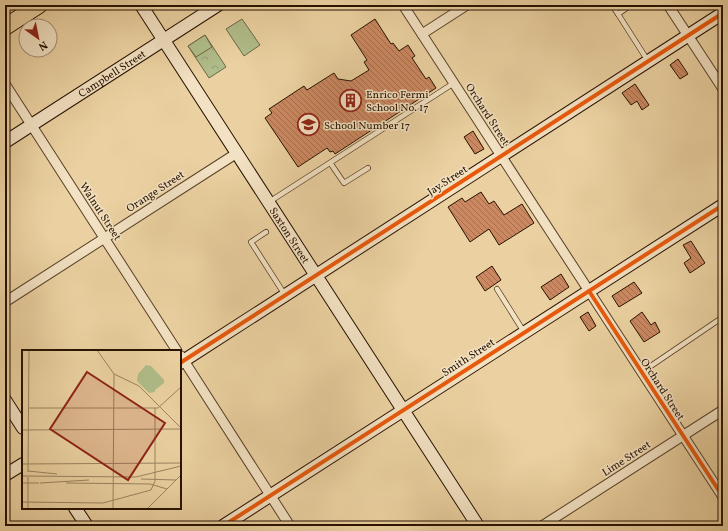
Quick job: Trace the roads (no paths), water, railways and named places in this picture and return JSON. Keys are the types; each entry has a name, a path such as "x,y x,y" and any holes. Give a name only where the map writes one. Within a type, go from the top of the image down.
{"highway":[{"path":"5,27 39,5"}],"street":[{"name":"Saxton Street","path":"141,5 478,526"},
{"name":"Campbell Street","path":"5,142 218,5"},
{"name":"Orchard Street","path":"403,5 723,497"},
{"path":"422,34 467,5"},
{"path":"668,5 723,89"},
{"name":"Jay Street","path":"181,356 285,295 723,13"},
{"name":"Walnut Street","path":"5,84 176,350"},
{"name":"Orange Street","path":"5,302 237,153"},
{"name":"Smith Street","path":"223,526 723,205"},
{"name":"Walnut Street","path":"181,359 290,526"},
{"path":"5,400 22,426"},
{"name":"Lime Street","path":"542,526 723,410"},
{"path":"5,475 22,465"},
{"path":"76,509 87,526"}],"lane":[{"path":"612,5 648,62"},
{"path":"618,14 631,5"},
{"path":"269,202 331,164 454,83"},
{"path":"331,164 344,183 368,168"},
{"path":"266,232 251,242 285,295"},
{"path":"497,289 524,332"},
{"path":"642,372 723,317"}],"place":[{"name":"Enrico Fermi School No. 17","path":"351,100"},
{"name":"School Number 17","path":"309,125"}]}
